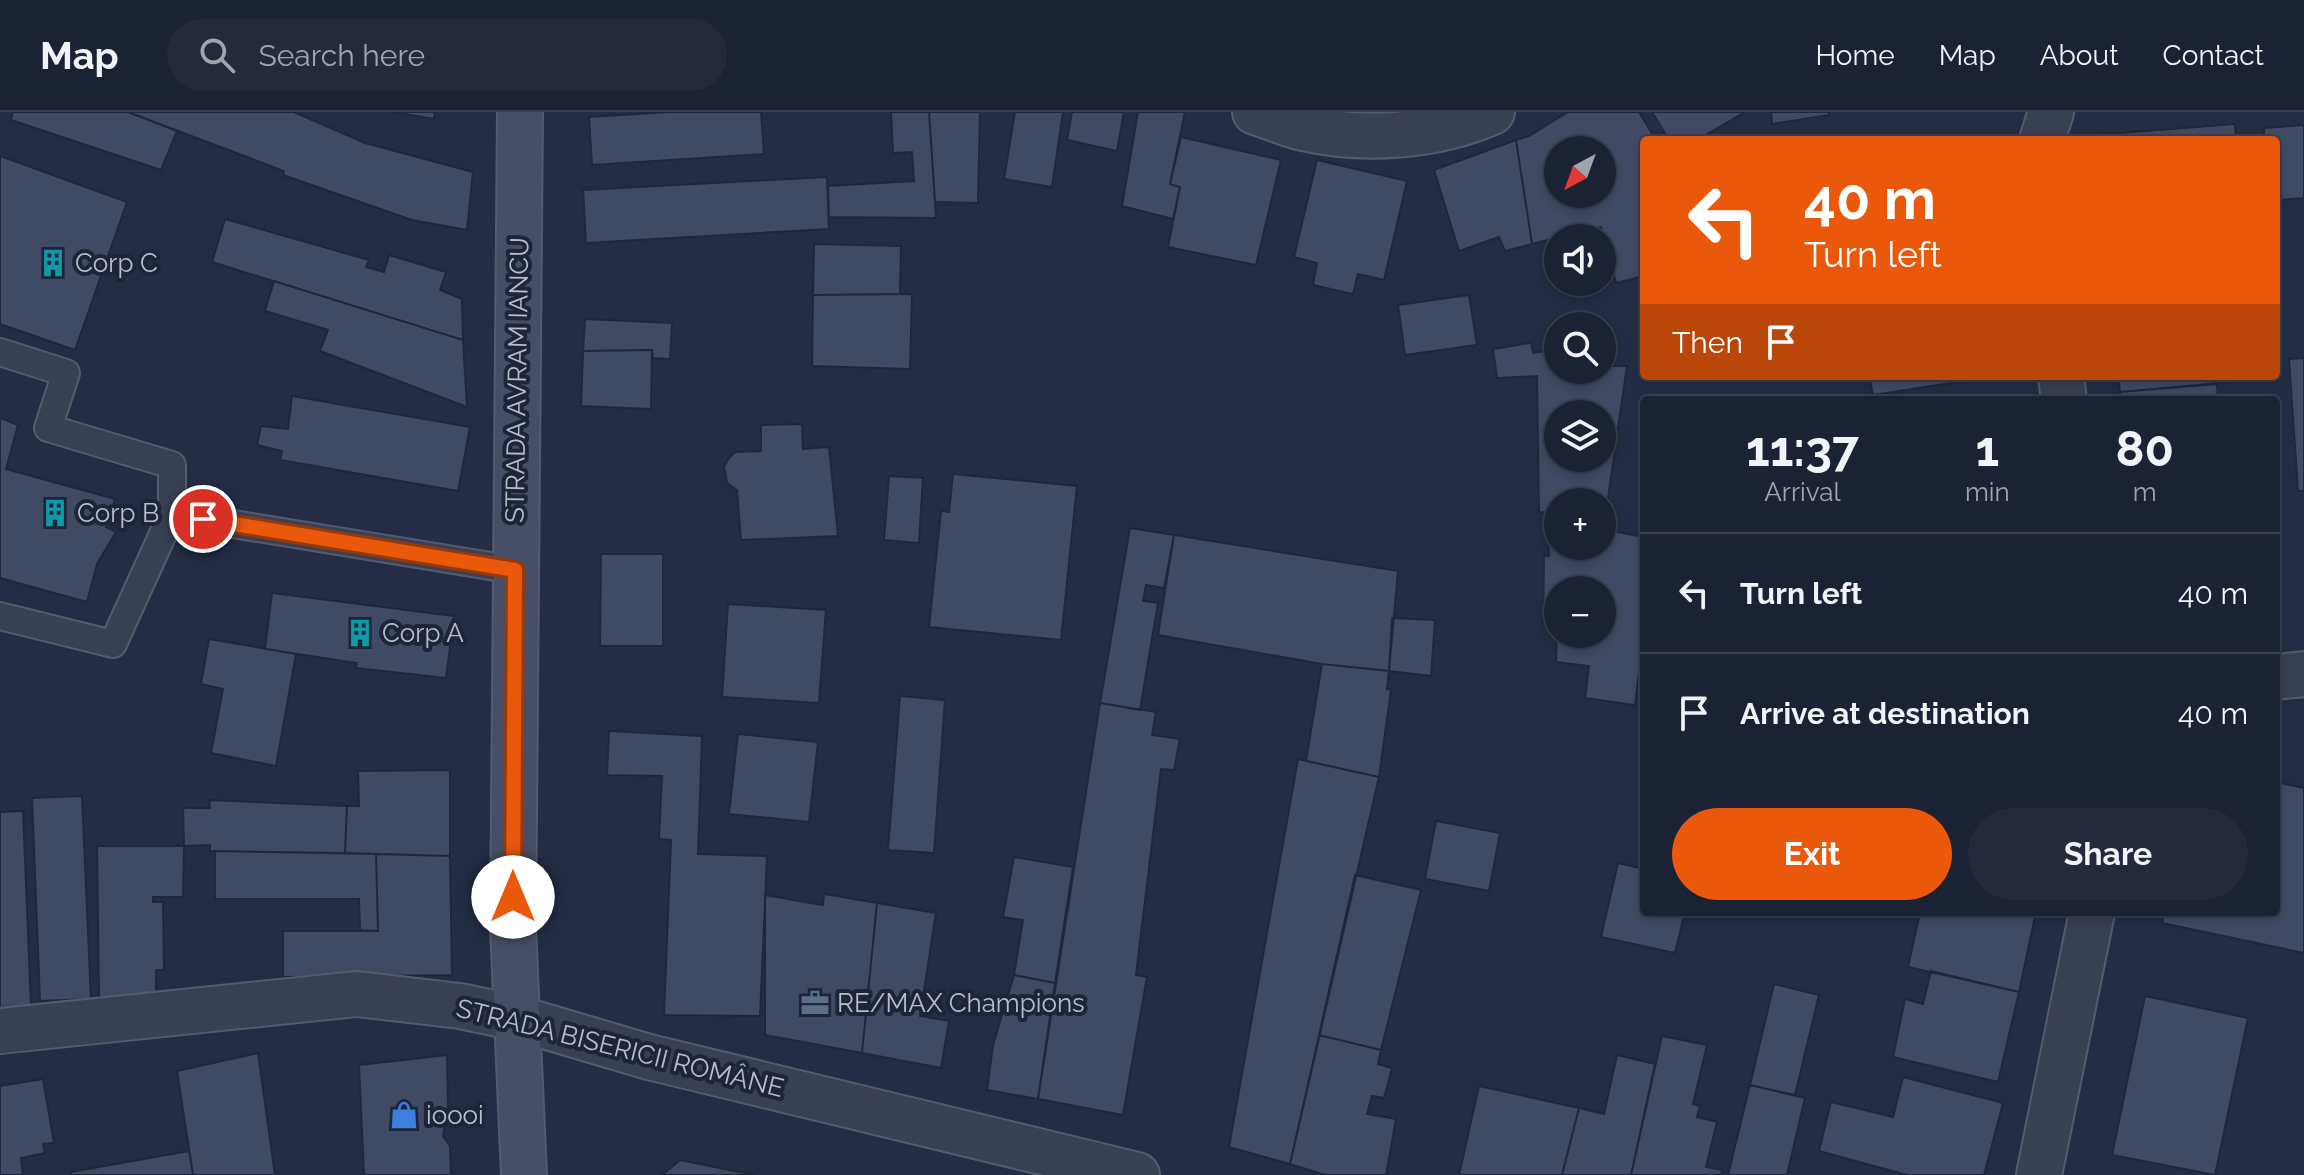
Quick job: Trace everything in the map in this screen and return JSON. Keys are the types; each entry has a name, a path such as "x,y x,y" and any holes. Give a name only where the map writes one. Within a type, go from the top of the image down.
{"street":[{"name":"STRADA AVRAM IANCU","path":"520,112 513,927 524,1175"},
{"path":"1255,112 1302,128 1354,136 1410,134 1468,123 1492,112"},
{"path":"2043,136 2051,112"},
{"path":"2280,677 2304,674"},
{"path":"2039,1175 2091,916"},
{"name":"STRADA BISERICII ROMÂNE","path":"0,1031 357,994 460,1006 517,1018 649,1057 1137,1175"}],"lane":[{"path":"0,352 66,373 48,428 172,465 172,514 113,644 0,616"},
{"path":"172,514 515,570"}],"building":[{"path":"13,112 128,112 177,131 161,170 11,120"},
{"path":"128,112 294,112 365,143 473,172 467,230 412,220 283,175 284,171"},
{"path":"393,112 435,112 434,119"},
{"path":"670,112 761,112 764,154 592,165 589,117"},
{"path":"891,112 929,112 936,218 829,217 828,186 914,181 912,152 893,153"},
{"path":"929,112 980,112 978,203 935,202"},
{"path":"1015,112 1063,112 1052,187 1004,179"},
{"path":"1072,112 1124,112 1117,151 1067,140"},
{"path":"1138,112 1185,112 1170,184 1180,187 1173,219 1122,206"},
{"path":"1568,112 1639,112 1654,136 1640,136 1640,277 1616,283 1616,224 1544,224 1544,241 1532,244 1516,140 1529,136"},
{"path":"1652,112 1745,112 1704,136 1667,136"},
{"path":"1771,112 1829,112 1829,115 1772,124"},
{"path":"2235,124 2236,136 2095,136"},
{"path":"2304,125 2304,198 2280,200 2280,136 2264,136 2264,128"},
{"path":"1181,137 1281,160 1256,265 1168,247 1180,187 1170,184"},
{"path":"1516,140 1532,244 1505,251 1499,237 1459,251 1434,170"},
{"name":"Corp C","path":"0,156 127,202 75,350 0,324"},
{"path":"1317,160 1407,181 1384,280 1358,274 1353,294 1313,285 1317,263 1294,257"},
{"path":"827,177 829,229 586,243 583,190"},
{"path":"225,219 369,260 366,267 384,272 389,255 446,272 440,290 462,299 463,340 212,262"},
{"path":"814,244 901,246 900,294 813,295"},
{"path":"274,281 463,340 467,407 320,351 328,330 265,311"},
{"path":"912,294 910,369 812,366 813,295"},
{"path":"1469,295 1477,345 1405,355 1398,305"},
{"path":"585,319 672,323 670,359 653,358 652,350 583,351"},
{"path":"1531,343 1533,353 1544,352 1544,384 1616,384 1616,366 1627,366 1616,442 1616,400 1544,400 1544,472 1612,472 1609,488 1544,488 1544,512 1539,512 1537,376 1497,378 1493,349"},
{"path":"652,350 651,409 581,406 583,351"},
{"path":"2304,358 2304,491 2298,491 2289,359"},
{"path":"1870,380 1970,380 1873,395"},
{"path":"2118,380 2230,380 2230,382 2120,392"},
{"path":"2217,384 2218,396 2120,396 2120,392"},
{"path":"292,396 470,427 458,491 280,460 282,451 257,445 261,426 288,429"},
{"name":"Corp B","path":"0,418 18,425 6,469 115,499 106,527 116,532 97,564 87,602 0,578"},
{"path":"802,424 803,449 829,447 838,536 741,540 737,490 727,483 724,467 735,452 761,451 761,425"},
{"path":"953,474 1077,486 1061,640 929,627 941,511 949,512"},
{"path":"889,476 923,478 919,543 884,540"},
{"path":"1130,528 1174,535 1164,588 1146,585 1143,601 1158,603 1140,710 1100,703"},
{"path":"1616,532 1640,536 1640,672 1635,705 1585,698 1589,666 1556,662 1556,648 1616,648 1616,576 1544,576 1543,623 1544,556 1544,560 1616,560"},
{"path":"1174,535 1398,571 1389,671 1322,664 1158,635"},
{"path":"601,554 663,554 663,646 600,646"},
{"name":"Corp A","path":"272,593 454,616 446,678 356,668 357,663 265,649"},
{"path":"728,604 826,610 819,703 722,697"},
{"path":"1392,618 1435,620 1431,676 1389,671"},
{"path":"209,639 296,654 276,766 211,753 223,689 201,684"},
{"path":"1322,664 1389,671 1387,689 1391,690 1379,777 1306,761"},
{"path":"900,696 945,700 934,853 888,850"},
{"path":"1100,703 1156,712 1152,735 1180,739 1174,770 1161,769 1136,975 1147,977 1123,1115 1038,1099"},
{"path":"609,731 702,736 698,854 767,856 760,1016 664,1015 671,840 659,839 662,776 607,775"},
{"path":"738,734 818,742 809,822 729,814"},
{"path":"1298,759 1379,777 1290,1164 1229,1147"},
{"path":"450,770 450,856 345,853 347,806 359,806 358,771"},
{"path":"2280,783 2304,788 2304,953 2162,923 2163,916 2280,916"},
{"path":"82,796 91,999 40,1001 32,798"},
{"path":"209,800 347,806 345,853 210,851 210,845 184,846 183,808 210,808"},
{"path":"23,811 31,1006 0,1007 0,812"},
{"path":"1436,821 1500,833 1489,891 1425,879"},
{"path":"97,846 184,846 183,897 153,897 153,902 163,902 164,970 156,970 156,997 99,997"},
{"path":"215,851 376,854 378,931 360,930 359,899 215,899"},
{"path":"376,854 450,856 452,975 283,977 283,931 378,931"},
{"path":"1014,857 1073,867 1055,983 1014,975 1023,920 1003,917"},
{"path":"1618,863 1640,868 1640,916 1684,916 1675,953 1601,937"},
{"path":"1355,875 1421,890 1381,1050 1319,1035"},
{"path":"824,894 877,903 862,1053 765,1035 765,895 823,905"},
{"path":"877,903 936,913 920,1016 949,1021 941,1068 862,1053"},
{"path":"1919,916 2035,916 2019,992 1908,967"},
{"path":"1931,971 2019,992 1998,1082 1893,1057 1905,999 1923,1004"},
{"path":"1014,975 1055,983 1038,1099 987,1090 993,1045"},
{"path":"1774,984 1819,995 1795,1095 1750,1085"},
{"path":"2145,996 2248,1018 2215,1175 2112,1155"},
{"path":"1319,1035 1381,1050 1378,1064 1392,1068 1384,1098 1372,1096 1367,1114 1396,1119 1386,1175 1325,1175 1290,1164"},
{"path":"1662,1036 1707,1045 1693,1104 1700,1106 1697,1117 1717,1122 1706,1167 1722,1170 1721,1175 1631,1175"},
{"path":"258,1053 275,1175 193,1175 177,1071"},
{"name":"ioooi","path":"447,1055 448,1107 443,1136 450,1146 451,1175 364,1175 359,1065"},
{"path":"1617,1055 1655,1064 1631,1175 1562,1175 1579,1108 1604,1114"},
{"path":"1903,1077 2003,1103 1984,1175 1907,1175 1819,1151 1831,1102 1893,1117"},
{"path":"43,1079 54,1143 43,1144 45,1153 21,1158 23,1175 0,1175 0,1086"},
{"path":"1750,1085 1805,1098 1787,1175 1728,1175"},
{"path":"1479,1086 1579,1108 1562,1175 1459,1175"},
{"path":"189,1151 193,1175 71,1175 71,1172"},
{"path":"680,1160 754,1175 662,1175"}],"place":[{"name":"Corp C","path":"53,263"},
{"name":"Corp B","path":"55,513"},
{"name":"Corp A","path":"360,633"},
{"name":"RE/MAX Champions","path":"815,1003"},
{"name":"ioooi","path":"404,1115"}],"route":[{"path":"203,519 515,570 513,897"}]}
